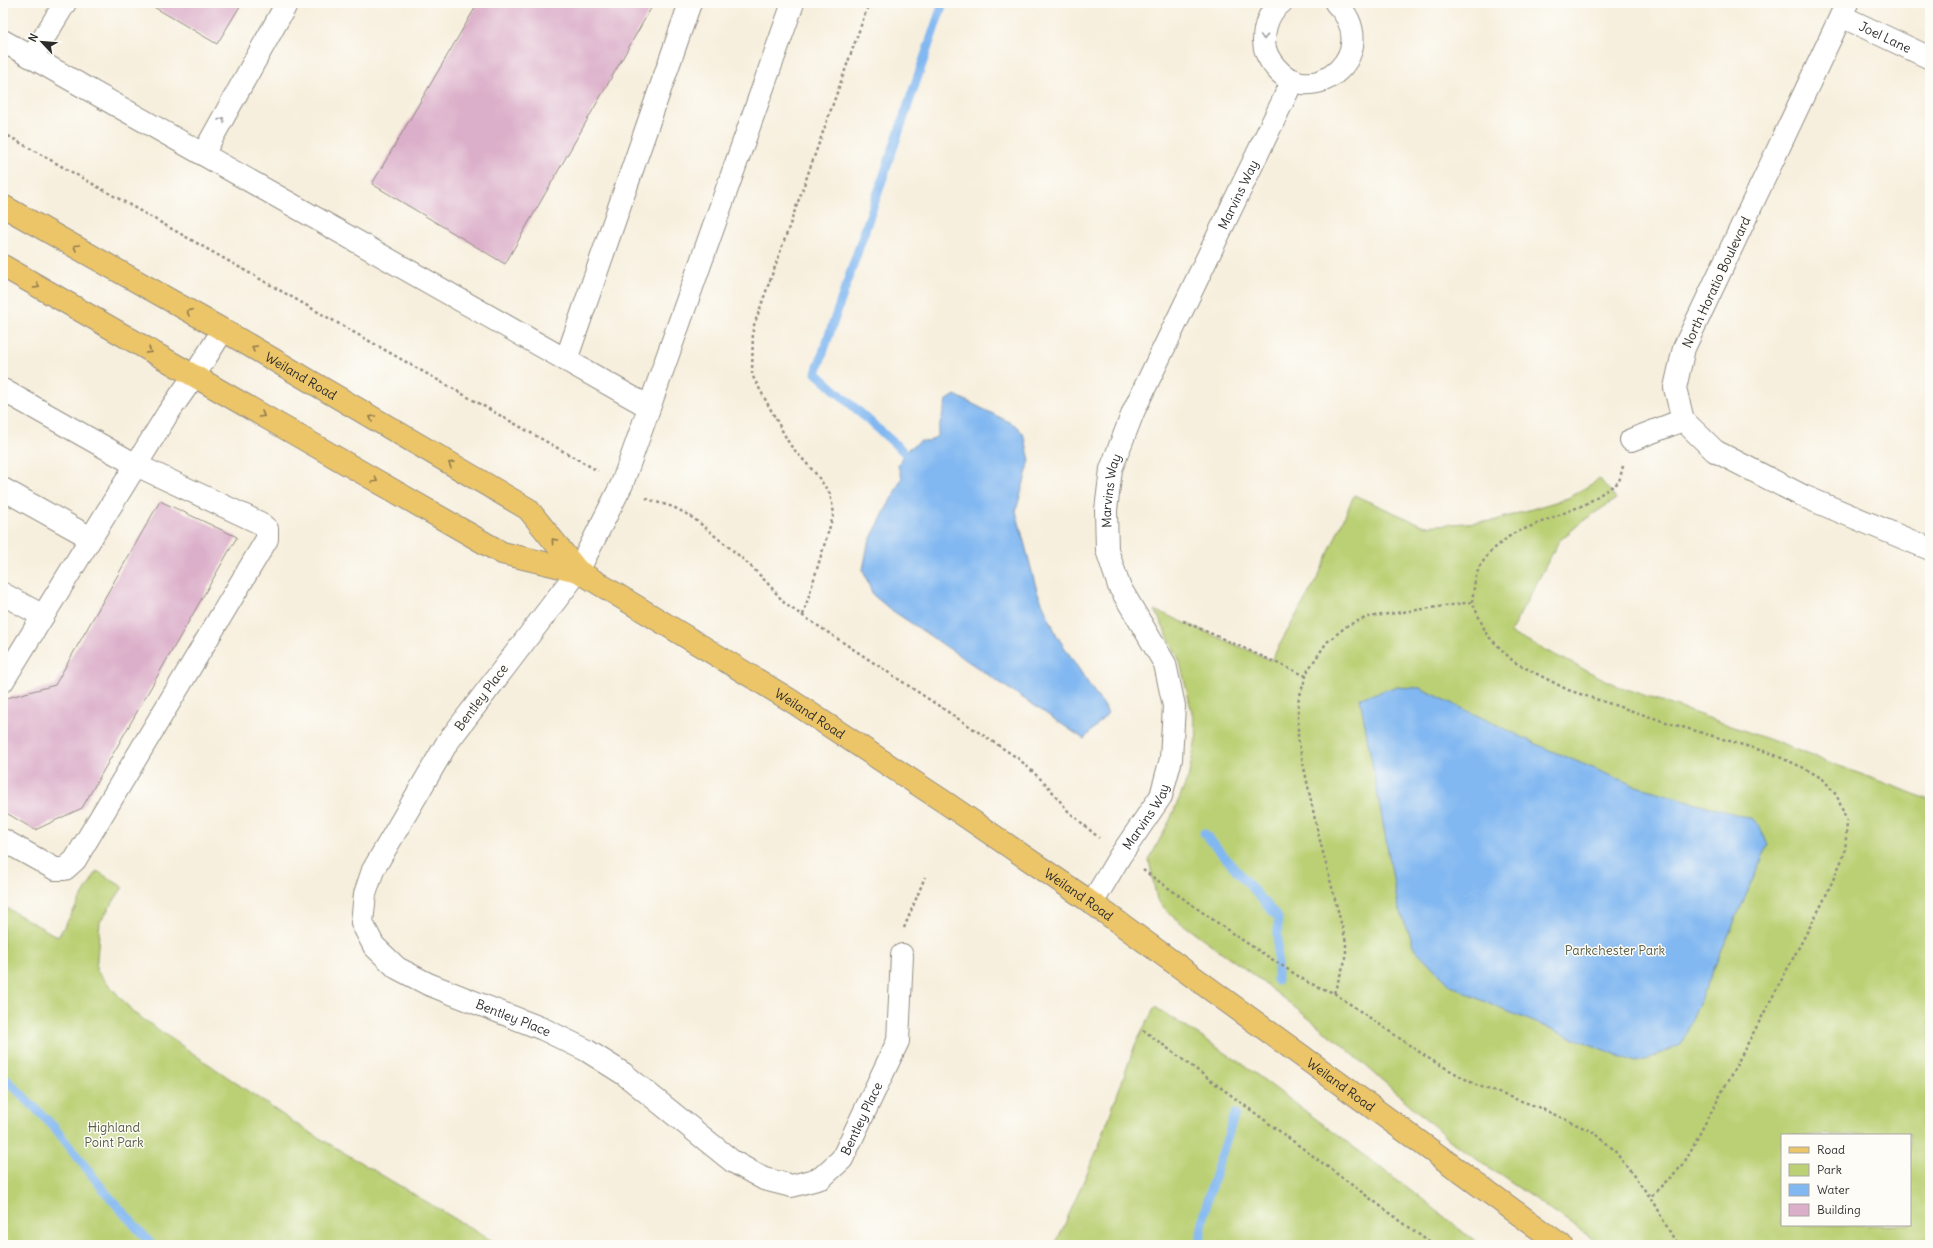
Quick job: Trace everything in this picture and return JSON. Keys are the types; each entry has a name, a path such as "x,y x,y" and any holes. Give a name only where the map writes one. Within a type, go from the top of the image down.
{"main road":[{"name":"Weiland Road","path":"3,206 223,330 528,509 578,571"},
{"name":"Weiland Road","path":"3,266 502,553 578,571 797,704 946,803 1092,903 1561,1245"}],"street":[{"path":"32,57 65,3"},
{"path":"203,154 287,3"},
{"path":"566,360 690,3"},
{"name":"Bentley Place","path":"793,3 622,484 578,571 447,743 373,870 365,894 362,923 374,946 397,968 428,984 543,1029 586,1050 624,1074 732,1161 764,1180 792,1186 820,1178 842,1159 898,1041 902,956"},
{"path":"1281,3 1270,16 1264,31 1264,46 1269,61 1279,72 1293,80 1306,83 1321,81 1334,75 1344,65 1351,52 1353,38 1351,24 1344,12 1336,3"},
{"name":"Joel Lane","path":"1844,9 1930,58"},
{"name":"North Horatio Boulevard","path":"1683,420 1675,388 1684,348 1844,9"},
{"path":"3,41 649,407"},
{"name":"Marvins Way","path":"1092,903 1120,856 1161,796 1171,759 1174,706 1165,664 1119,586 1107,550 1106,510 1111,469 1134,410 1293,80"},
{"path":"3,681 168,413 194,376 223,330"},
{"path":"3,390 136,465 260,523 267,529 267,539 75,860 65,869 55,869 3,840"},
{"path":"1630,440 1683,420 1715,451 1803,496 1930,549"},
{"path":"3,489 91,538"},
{"path":"3,594 43,616"}],"path":[{"path":"803,615 834,513 830,494 817,475 790,445 752,375 753,328 869,3"},
{"path":"3,133 622,484 655,502 674,507 693,518 748,562 769,584 785,604 1019,759 1047,785 1068,811 1120,856 1153,876 1236,936 1309,983 1334,993 1416,1051 1476,1085 1538,1107 1595,1133 1614,1150 1650,1198 1674,1239 1680,1245"},
{"path":"1630,440 1619,482 1586,504 1512,534 1490,552 1479,567 1475,580 1472,602 1488,635 1514,662 1568,690 1669,723 1770,753 1802,767 1822,779 1837,796 1847,822 1845,853 1823,902 1683,1165 1650,1198"},
{"path":"1334,993 1346,958 1346,942 1317,829 1298,739 1298,701 1308,670 1327,642 1348,625 1368,617 1472,602"},
{"path":"1183,621 1306,676"},
{"path":"902,956 900,936 925,877"},
{"path":"1143,1030 1433,1245"}],"green space":[{"name":"Parkchester Park","path":"1600,479 1616,499 1584,520 1559,541 1510,633 1618,686 1754,734 1930,800 1930,1245 1601,1245 1452,1142 1339,1042 1248,971 1173,917 1157,900 1149,860 1170,820 1188,778 1197,734 1180,662 1155,610 1271,660 1318,577 1354,495 1424,526 1493,521 1568,498"},
{"name":"Highland Point Park","path":"97,871 123,887 100,922 96,970 134,1013 296,1124 499,1245 3,1245 3,906 58,937"},
{"path":"1155,1007 1241,1063 1411,1190 1479,1245 1054,1245 1060,1235 1098,1148 1135,1045"}],"water":[{"path":"955,395 1015,425 1023,433 1030,460 1016,511 1037,591 1057,636 1108,713 1084,739 890,609 873,595 863,570 868,544 902,478 898,466 904,452 921,441 928,442 937,436 946,401"},
{"path":"1395,687 1420,688 1547,749 1636,786 1753,819 1760,827 1768,845 1681,1044 1648,1059 1635,1062 1496,1007 1450,985 1416,950 1398,906 1360,698"}],"building":[{"path":"147,3 242,3 217,44"},
{"path":"478,3 654,3 505,264 372,184"},
{"path":"160,501 237,537 82,808 35,830 3,811 3,699 55,685"}],"waterway":[{"path":"904,452 816,373 943,3"},
{"path":"1204,833 1278,918 1277,980"},
{"path":"3,1076 54,1127 106,1193 152,1245"},
{"path":"1200,1245 1209,1195 1235,1114"}]}
